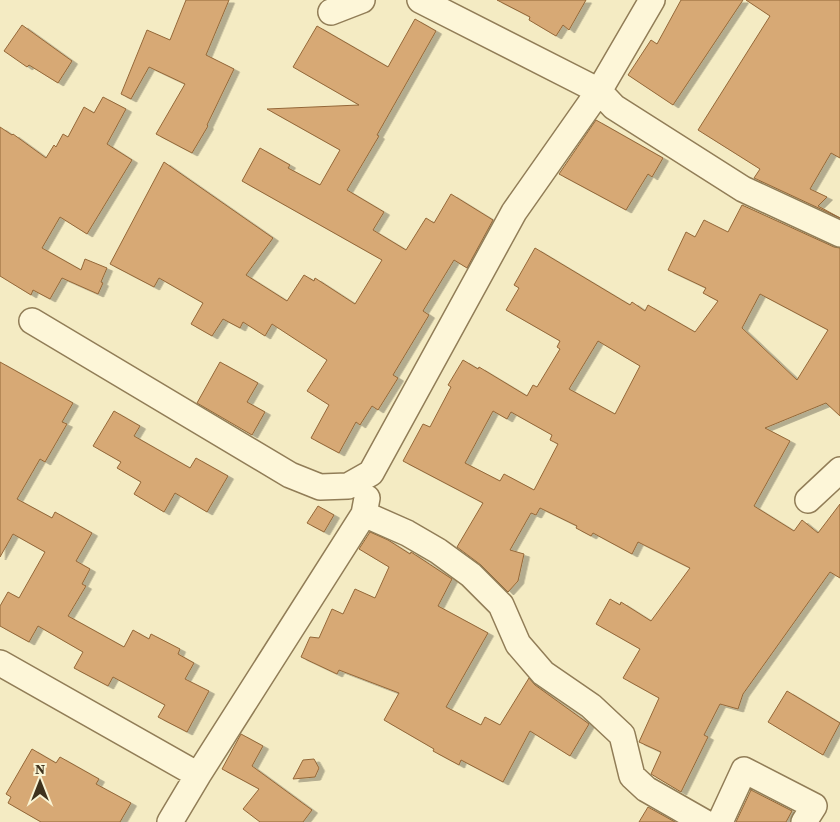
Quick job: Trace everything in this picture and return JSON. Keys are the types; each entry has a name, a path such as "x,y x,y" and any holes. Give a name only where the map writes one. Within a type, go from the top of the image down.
{"street":[{"path":"331,12 362,0"},
{"path":"420,0 599,91 614,106 743,189 840,234"},
{"path":"170,822 364,514 371,473 514,212 599,91 652,0"},
{"path":"32,321 290,475 320,487 348,486 371,473"},
{"path":"808,500 840,470"},
{"path":"364,514 422,542 471,575 501,605 518,644 543,673 591,706 622,735 632,776 646,789 704,822"},
{"path":"0,663 198,775"},
{"path":"720,822 744,770 814,806 804,822"}],"building":[{"path":"186,0 229,0 206,55 234,69 208,126 192,153 156,134 185,84 149,67 131,99 121,94 147,30 170,40"},
{"path":"497,0 586,0 569,30 563,25 556,36 529,20 530,17"},
{"path":"681,0 743,0 673,105 628,75 651,40 657,44"},
{"path":"746,0 840,0 840,158 831,153 810,189 827,197 818,206 840,218 754,178 760,169 698,130 770,16"},
{"path":"415,19 436,31 377,135 379,136 347,190 384,212 373,230 406,250 426,218 434,223 451,194 493,220 467,268 454,260 423,311 429,315 393,375 398,378 378,410 372,406 360,425 356,422 339,453 311,438 329,405 307,391 327,360 272,324 265,336 243,322 240,328 223,319 212,336 191,324 203,303 159,278 154,287 110,264 164,162 273,238 246,275 287,301 304,275 314,281 315,278 355,304 382,260 242,181 260,148 290,165 288,168 320,185 340,150 267,109 359,105 293,67 317,26 388,67"},
{"path":"22,25 72,61 58,83 29,65 27,67 4,51"},
{"path":"103,97 126,109 107,144 132,160 87,234 60,217 42,248 81,270 85,259 107,268 101,282 103,283 98,294 62,278 50,299 33,290 31,295 0,276 0,127 46,158 54,145 56,147 63,134 68,137 84,107 94,113"},
{"path":"596,120 663,158 652,177 648,174 626,210 559,174"},
{"path":"742,205 840,248 840,416 826,403 765,428 790,441 754,506 794,531 802,520 818,533 840,504 840,578 830,572 743,694 738,709 720,704 704,735 708,737 681,792 651,774 661,752 639,742 659,698 623,678 640,649 596,624 610,599 620,605 621,602 651,621 690,568 638,542 632,554 593,533 591,536 576,528 577,526 540,508 536,515 531,513 510,550 524,554 518,581 508,592 481,565 457,547 483,503 403,461 423,424 430,427 451,387 448,385 463,360 478,369 479,367 527,396 533,385 537,387 560,349 557,347 560,341 506,310 519,288 514,285 535,248 630,305 632,302 645,311 648,305 695,332 718,301 703,293 706,288 668,270 686,232 695,237 704,220 728,232","holes":["760,294 828,330 797,380 742,328","598,341 640,366 615,414 569,389","493,411 507,419 511,412 552,435 550,440 558,444 534,490 504,474 500,481 465,463"]},
{"path":"0,362 73,403 62,422 67,424 45,462 40,459 17,499 52,518 55,512 92,533 76,561 90,569 82,584 86,586 68,616 124,647 133,630 149,639 151,634 180,649 178,654 194,663 185,679 209,691 187,732 158,717 165,705 113,677 108,686 74,668 83,652 38,626 29,642 0,626 0,606 8,592 19,598 45,552 13,534 0,557"},
{"path":"220,362 258,383 247,402 265,412 252,435 197,403"},
{"path":"114,411 140,426 134,436 190,468 196,458 228,476 207,512 175,493 164,512 134,494 141,482 117,468 121,462 93,446"},
{"path":"318,506 334,515 324,532 307,523"},
{"path":"370,532 388,540 410,554 411,552 452,579 438,606 488,633 446,707 481,725 485,717 500,725 529,678 535,685 589,724 570,756 530,731 503,782 461,760 459,765 384,720 399,693 339,670 337,674 301,657 310,637 319,638 332,609 343,614 355,589 375,598 389,567 359,549"},
{"path":"787,691 840,723 823,755 768,722"},
{"path":"241,734 263,746 252,766 312,810 303,822 260,822 243,809 259,789 222,769"},
{"path":"32,749 56,763 60,757 99,779 96,784 131,803 120,822 41,822 8,803 11,797 6,794"},
{"path":"314,759 319,768 315,777 293,779 303,760"},
{"path":"751,790 792,811 786,822 736,822"},
{"path":"648,807 675,822 639,822"}]}
